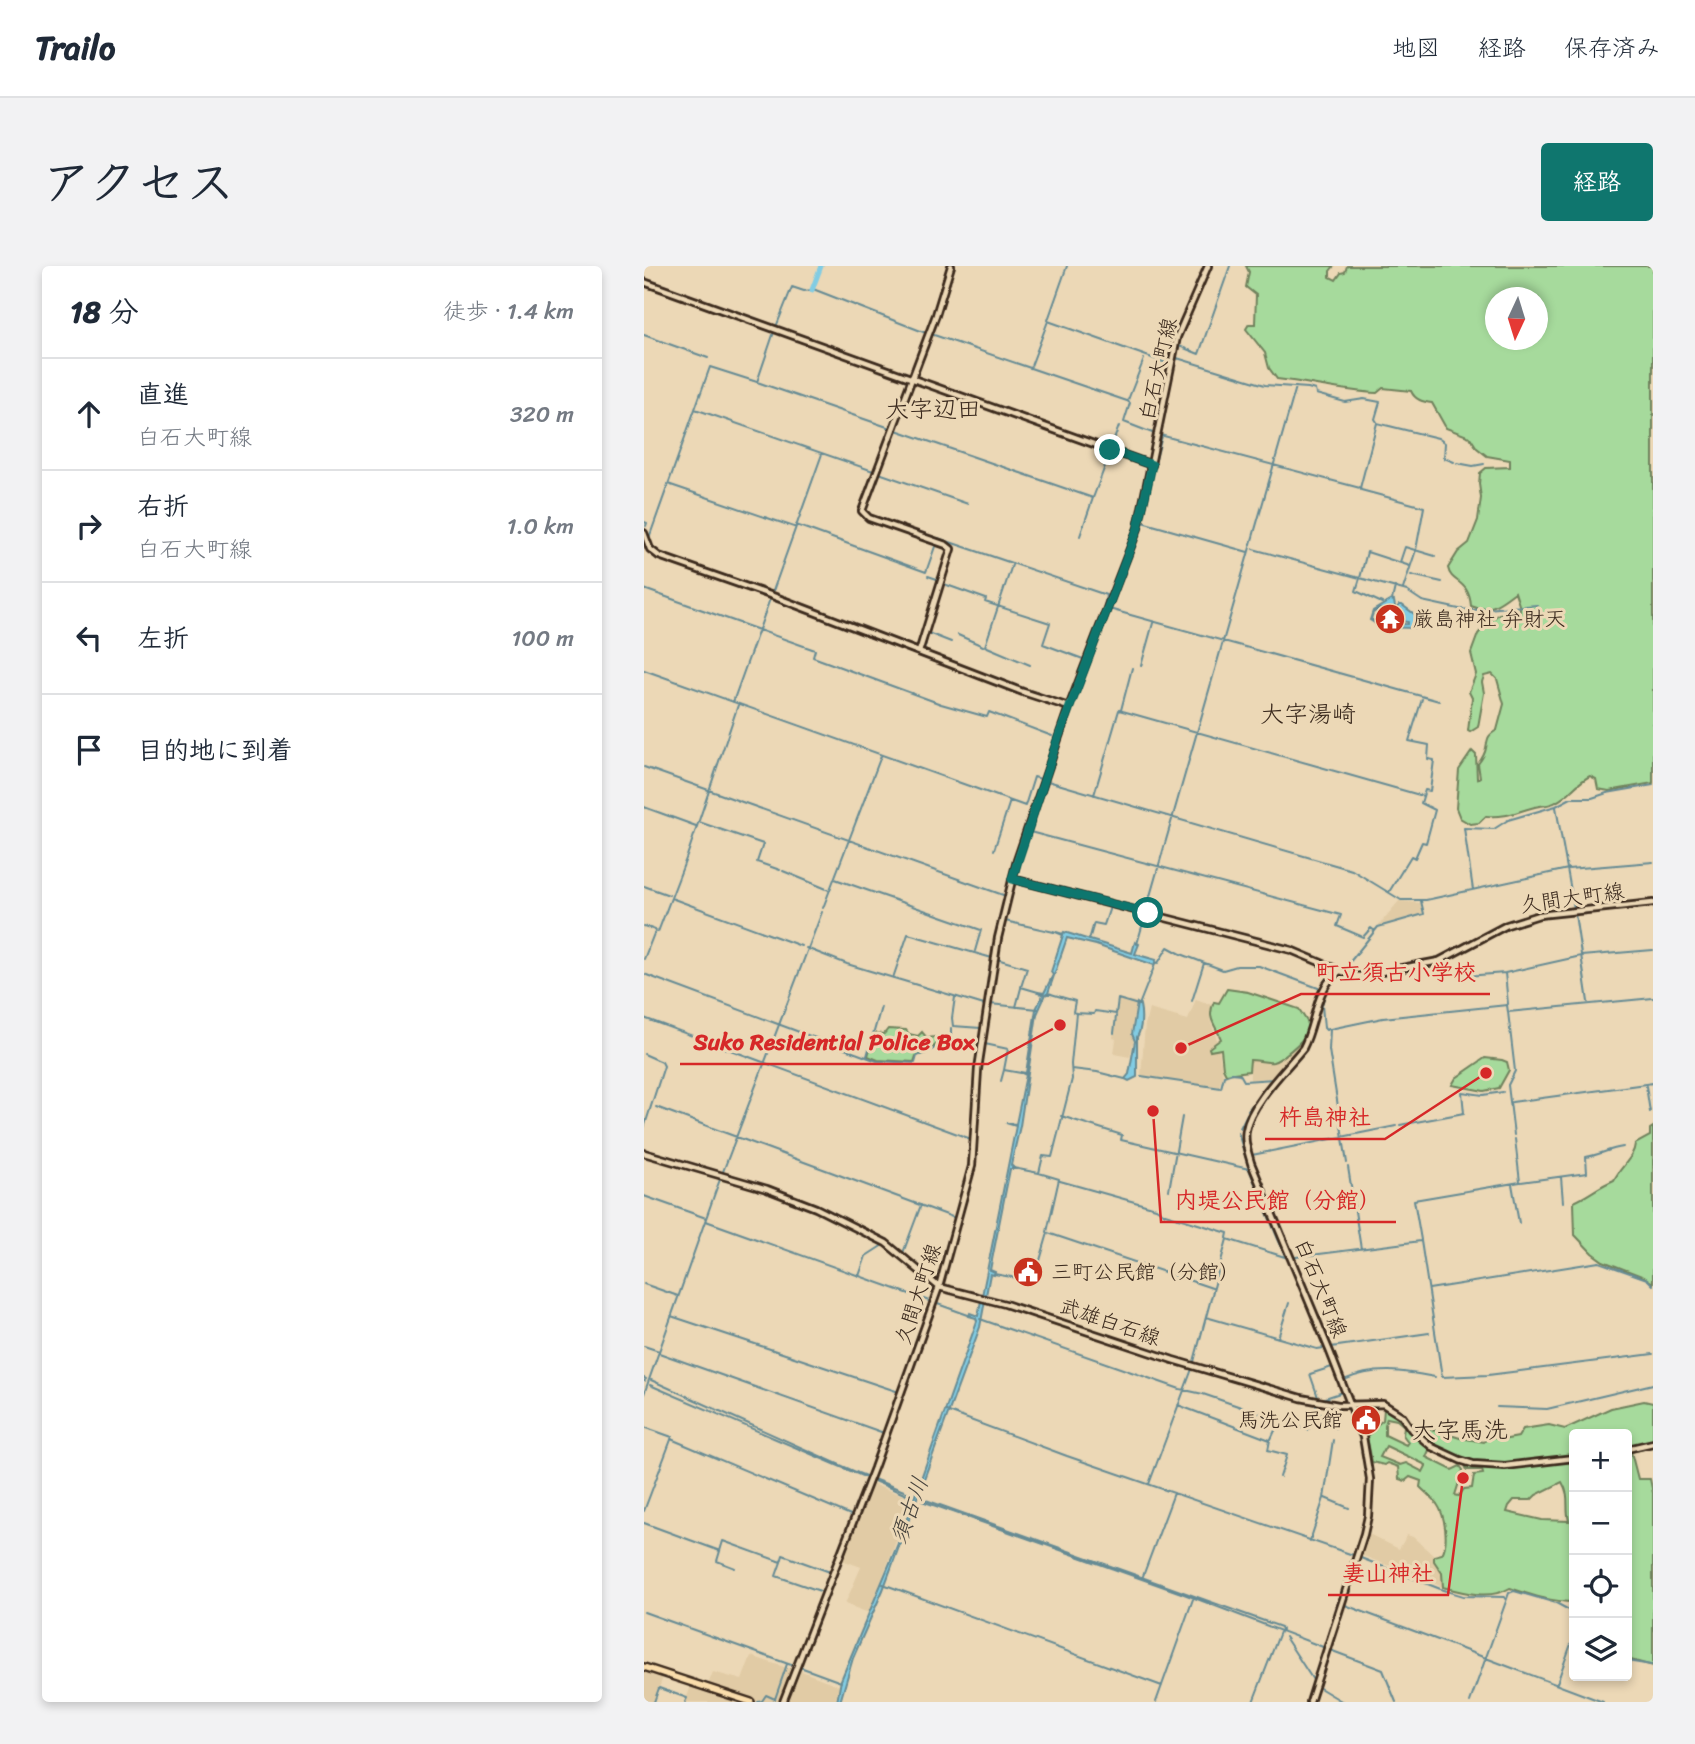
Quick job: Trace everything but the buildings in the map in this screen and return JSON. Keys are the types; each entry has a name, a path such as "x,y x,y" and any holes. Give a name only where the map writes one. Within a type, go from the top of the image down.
{"main road":[{"path":"919,652 951,549 937,541 863,514 863,506 929,334 951,266"},
{"name":"白石大町線","path":"1012,879 1069,707 1138,528 1175,349 1184,320 1208,266"},
{"path":"644,282 1152,465"},
{"path":"644,534 650,549 659,556 771,595 1069,707"},
{"path":"1012,879 1292,950 1340,971"},
{"name":"久間大町線","path":"783,1702 870,1480 939,1287 972,1166 978,1069 995,959 1012,879"},
{"name":"久間大町線","path":"1340,971 1360,976 1424,966 1460,952 1507,925 1539,915 1653,903"},
{"name":"白石大町線","path":"1310,1702 1357,1556 1367,1516 1370,1479 1365,1444 1329,1348 1251,1163 1245,1132 1252,1112 1308,1038 1324,990 1340,971"},
{"name":"武雄白石線","path":"644,1153 781,1194 878,1238 939,1287 1049,1318 1193,1366 1315,1402 1338,1405 1383,1404 1402,1416 1411,1429 1432,1447 1473,1464 1525,1465 1569,1459"},
{"path":"1632,1448 1653,1444"},
{"path":"644,1667 751,1702"}],"shaded area":[{"path":"1399,901 1421,903 1423,914 1378,926"},
{"path":"1118,998 1136,1002 1130,1057 1114,1054 1116,1039 1113,1038"},
{"path":"1196,999 1212,1005 1210,1019 1223,1075 1219,1087 1141,1076 1149,1009 1188,1020"},
{"path":"1299,1044 1299,1051 1277,1077 1250,1080 1250,1059 1283,1057 1293,1046"},
{"path":"872,1484 912,1499 869,1613 845,1604 861,1567 842,1560"},
{"path":"1367,1533 1399,1549 1407,1535 1413,1537 1434,1556 1434,1562 1442,1573 1443,1587 1361,1555"},
{"path":"751,1656 793,1670 780,1702 761,1702 707,1687 713,1672 742,1680"},
{"path":"644,1670 663,1677 654,1702 644,1700"},
{"path":"799,1670 840,1686 835,1702 786,1702"},
{"path":"691,1686 724,1697 743,1702 685,1702"}],"green space":[{"path":"1246,266 1334,266 1330,277 1336,280 1345,272 1347,266 1653,266 1653,783 1609,791 1598,789 1596,779 1590,776 1552,804 1508,815 1486,816 1479,823 1470,824 1460,818 1456,808 1459,770 1472,751 1476,755 1477,779 1480,777 1478,764 1485,752 1488,738 1497,730 1504,704 1497,679 1492,674 1484,676 1478,727 1468,731 1472,698 1469,692 1476,674 1471,653 1478,634 1488,622 1499,614 1519,616 1520,608 1515,592 1489,608 1471,606 1464,586 1453,577 1448,568 1458,552 1469,543 1478,520 1480,473 1486,468 1510,467 1510,460 1487,456 1477,448 1470,437 1446,428 1432,403 1420,400 1411,391 1383,388 1377,393 1364,392 1277,379 1269,368 1265,353 1246,329 1249,324 1255,324 1256,295 1246,287 1249,272"},
{"path":"1227,989 1248,992 1299,1009 1308,1023 1306,1034 1277,1061 1250,1060 1249,1071 1226,1074 1221,1049 1210,1051 1209,1048 1221,1039 1211,1013 1214,1002 1219,1003"},
{"path":"888,1029 906,1030 909,1034 918,1036 922,1032 927,1038 935,1037 938,1043 926,1053 916,1056 914,1062 878,1060 868,1056 874,1033 884,1034"},
{"path":"1485,1058 1507,1062 1509,1070 1499,1088 1484,1091 1452,1085 1456,1078"},
{"path":"1653,1127 1653,1283 1603,1261 1592,1253 1575,1235 1574,1202 1614,1180 1632,1154 1635,1144 1650,1136 1650,1129"},
{"path":"1644,1401 1653,1403 1653,1447 1632,1452 1632,1429 1569,1429 1569,1521 1569,1555 1569,1602 1534,1596 1510,1588 1486,1595 1443,1587 1442,1573 1434,1561 1434,1556 1442,1554 1445,1543 1440,1509 1420,1487 1421,1481 1410,1477 1405,1481 1399,1479 1398,1467 1372,1462 1367,1437 1383,1420 1384,1409 1390,1408 1411,1423 1460,1438 1484,1442 1489,1435 1502,1440 1518,1437 1523,1429 1549,1425 1565,1429 1611,1408","holes":["1387,1418 1397,1420 1404,1426 1403,1435 1408,1442 1406,1445 1385,1435","1386,1446 1426,1465 1423,1472 1406,1463 1400,1465 1380,1457","1430,1448 1464,1463 1467,1470 1482,1470 1483,1474 1474,1475 1472,1488 1464,1489 1459,1496 1455,1495 1463,1470 1460,1466 1452,1470 1426,1457","1562,1482 1566,1492 1569,1521 1542,1520 1507,1512 1514,1500 1531,1500"]},
{"path":"1632,1456 1638,1479 1650,1479 1653,1493 1653,1666 1632,1660"}],"water":[{"path":"1391,600 1394,601 1395,607 1391,613 1380,609 1373,613 1371,619 1381,625 1408,624 1393,614 1399,605 1402,605 1417,616 1413,628 1381,627 1370,620 1373,611"},
{"path":"1053,931 1132,953 1135,942 1139,944 1135,954 1156,960 1154,965 1067,938 1048,993 1052,994 1046,994 1037,1014 1020,1126 1011,1165 1015,1169 1010,1169 990,1270 995,1272 994,1275 990,1274 980,1327 883,1590 853,1658 840,1702 837,1702 841,1680 897,1546 977,1321 969,1316 970,1313 978,1316 1016,1126 1006,1123 1016,1124 1026,1075 1020,1072 1026,1073 1036,1009 1043,995 1038,992 1044,993 1053,975 1051,972 1063,935"},
{"path":"1137,1003 1140,1005 1141,1017 1137,1037 1137,1077 1129,1081 1125,1079 1129,1074 1135,1041 1132,1034"}],"waterway":[{"path":"812,290 821,266"},
{"path":"1048,320 1067,266"},
{"path":"1170,360 1172,349 1178,350 1179,346 1199,354 1230,266"},
{"path":"776,327 792,287 804,291 812,290"},
{"path":"813,289 926,333"},
{"path":"1031,366 1048,321 1169,364"},
{"path":"774,332 757,382 710,367 649,538 650,544 660,553 914,648"},
{"path":"931,334 1127,401 1130,403 1124,422 1155,434"},
{"path":"644,335 708,358"},
{"path":"1174,366 1177,358 1265,385 1308,388 1315,390 1316,394 1345,402 1364,399 1380,402 1375,419 1377,422"},
{"path":"1128,400 1144,359"},
{"path":"757,382 1093,498 1110,453"},
{"path":"1146,910 1296,387"},
{"path":"695,409 968,504"},
{"path":"1160,435 1360,488 1377,423 1438,438 1445,443 1444,458 1454,462"},
{"path":"1111,448 1119,426"},
{"path":"1152,475 1162,436"},
{"path":"773,591 822,454"},
{"path":"1457,463 1473,466 1484,464"},
{"path":"1151,481 1142,522 1248,552"},
{"path":"668,484 794,527"},
{"path":"1360,488 1424,507 1416,550 1403,589"},
{"path":"1080,536 1093,498"},
{"path":"644,522 647,523 646,526"},
{"path":"796,525 926,572 938,538 1106,595 1104,607"},
{"path":"1400,562 1405,547 1435,556"},
{"path":"1253,549 1360,578 1356,591 1382,603"},
{"path":"1410,566 1367,552 1360,578 1407,591 1422,601 1459,609 1537,605"},
{"path":"1012,565 985,646 1030,665"},
{"path":"1411,575 1442,582"},
{"path":"928,576 986,599 985,602 1050,623 1043,644 1083,659"},
{"path":"1392,600 1395,587"},
{"path":"644,589 815,650 813,657 941,704 987,717 989,712 1052,736"},
{"path":"733,702 771,596"},
{"path":"1109,609 1439,701"},
{"path":"1141,666 1153,623"},
{"path":"924,651 928,633 951,642"},
{"path":"958,635 983,646"},
{"path":"1121,710 1132,668"},
{"path":"644,670 1025,806 1034,777 1352,870 1401,900 1426,900 1568,869 1653,862"},
{"path":"1389,892 1411,856 1415,858 1422,842 1426,843 1435,810 1421,803 1425,790 1430,791 1434,760 1428,759 1429,745 1409,741 1422,699"},
{"path":"644,959 655,931 658,932 687,856 738,705"},
{"path":"1094,795 1119,710 1423,796"},
{"path":"823,908 881,756"},
{"path":"644,767 1006,896"},
{"path":"1473,890 1464,828 1494,829 1508,820 1556,806 1571,798 1592,798 1653,785"},
{"path":"994,850 1010,801"},
{"path":"644,807 696,826"},
{"path":"1556,807 1574,908"},
{"path":"699,822 763,844 757,862 780,870"},
{"path":"1030,832 1341,915 1337,926 1363,937 1371,928 1375,931"},
{"path":"783,871 829,890"},
{"path":"835,879 981,930 975,951"},
{"path":"644,886 669,895"},
{"path":"671,898 801,946"},
{"path":"1011,898 1005,921 1054,932"},
{"path":"1349,963 1378,927 1424,914 1421,901"},
{"path":"1089,940 1094,923 1104,925 1110,907"},
{"path":"644,1394 716,1190 822,912"},
{"path":"1575,914 1588,1002"},
{"path":"1137,944 1145,916"},
{"path":"644,926 655,930"},
{"path":"893,978 908,934 992,958"},
{"path":"1155,962 1158,963 1168,947 1223,970 1237,966 1259,966 1321,989"},
{"path":"806,948 847,964 984,1005"},
{"path":"1466,976 1505,973 1581,956 1653,950"},
{"path":"997,959 1027,968 1021,987 1038,992"},
{"path":"1139,1005 1156,962"},
{"path":"1192,1001 1204,963"},
{"path":"1505,973 1508,1004"},
{"path":"644,974 877,1061 915,1063 917,1056 951,1040 951,1028"},
{"path":"1016,1007 1021,988"},
{"path":"1326,991 1322,1005 1324,1028 1329,1029"},
{"path":"1039,1173 1043,1156 1052,1157 1072,1079 1075,1001 1051,994"},
{"path":"955,997 953,1026 981,1028"},
{"path":"1514,1135 1508,1085 1515,1071 1508,1012 1653,998"},
{"path":"1076,1013 1094,1014 1095,1011 1116,1014 1118,999 1138,1005"},
{"path":"990,1004 1038,1009"},
{"path":"1347,1163 1329,1050 1330,1029 1383,1018 1507,1005 1508,1012"},
{"path":"867,1056 881,1007"},
{"path":"1114,1033 1116,1016"},
{"path":"644,1018 971,1139 976,1065"},
{"path":"987,1030 985,1044 1008,1049 1004,1070 1021,1073"},
{"path":"644,1054 662,1062 664,1066 644,1128"},
{"path":"1072,1069 1125,1079"},
{"path":"1001,1081 1004,1070"},
{"path":"1141,1076 1221,1088 1224,1076 1232,1073 1240,1074 1244,1081 1274,1079"},
{"path":"1512,1102 1653,1083"},
{"path":"1646,1086 1650,1112"},
{"path":"1248,1110 1266,1089"},
{"path":"1400,1125 1464,1113 1462,1092 1483,1095 1503,1092"},
{"path":"656,1107 955,1218"},
{"path":"1240,1128 1247,1114"},
{"path":"1061,1116 1122,1135 1121,1140 1249,1169 1285,1256"},
{"path":"1169,1190 1182,1117"},
{"path":"1252,1155 1396,1126"},
{"path":"1238,1133 1249,1168"},
{"path":"1421,1240 1414,1200 1520,1182 1515,1139"},
{"path":"1521,1182 1587,1173 1586,1157 1623,1147"},
{"path":"1348,1167 1361,1249"},
{"path":"1013,1168 1059,1179 1047,1232"},
{"path":"1561,1177 1563,1202"},
{"path":"1060,1181 1156,1208 1165,1214 1228,1233 1227,1238"},
{"path":"1512,1184 1519,1223"},
{"path":"644,1196 706,1218"},
{"path":"903,1253 921,1205"},
{"path":"706,1221 971,1316"},
{"path":"994,1274 1034,1281 1048,1233 1212,1288"},
{"path":"1149,1484 1192,1369 1227,1239 1288,1258 1421,1241 1442,1377 1488,1375 1653,1354"},
{"path":"859,1276 866,1256 883,1245"},
{"path":"1429,1289 1599,1262 1647,1279 1653,1285"},
{"path":"644,1284 678,1296"},
{"path":"1278,1338 1289,1303"},
{"path":"671,1316 899,1392"},
{"path":"1206,1317 1317,1349 1429,1333"},
{"path":"980,1319 1180,1389 1203,1394 1308,1430 1317,1404"},
{"path":"644,1346 659,1351"},
{"path":"659,1353 884,1433"},
{"path":"1334,1353 1344,1380 1378,1371 1435,1377"},
{"path":"1332,1367 1310,1374 1319,1400 1343,1392"},
{"name":"須古川","path":"651,1380 858,1473 909,1493"},
{"path":"1497,1407 1547,1409 1653,1384"},
{"name":"須古川","path":"650,1385 909,1496"},
{"path":"1178,1405 1270,1440 1268,1450 1287,1455 1280,1477"},
{"path":"1314,1413 1337,1418 1339,1408"},
{"path":"946,1411 1353,1555 1443,1590 1463,1596 1504,1597 1506,1600"},
{"path":"1335,1428 1337,1418"},
{"path":"1271,1439 1278,1424"},
{"path":"644,1427 672,1437 644,1511"},
{"path":"671,1439 853,1516"},
{"path":"1310,1541 1324,1498 1333,1440"},
{"path":"1143,1576 1174,1493"},
{"path":"1325,1498 1349,1508"},
{"name":"須古川","path":"923,1499 1281,1627 1282,1630"},
{"name":"須古川","path":"922,1501 1184,1594 1323,1647"},
{"path":"644,1523 720,1551 723,1541 781,1562 783,1555 830,1572"},
{"path":"720,1551 717,1561 735,1568"},
{"path":"781,1562 776,1576 823,1592"},
{"path":"883,1584 1162,1686"},
{"path":"1470,1702 1509,1593 1514,1591 1556,1603 1569,1610"},
{"path":"1156,1702 1193,1599"},
{"path":"1345,1605 1603,1702"},
{"path":"644,1612 794,1666"},
{"path":"1253,1702 1280,1632"},
{"path":"1285,1637 1313,1680"},
{"path":"1330,1650 1383,1670 1396,1702"},
{"path":"1557,1683 1569,1650"},
{"path":"1632,1662 1651,1665"},
{"path":"758,1702 766,1695 775,1699 787,1664"},
{"path":"800,1667 841,1682"},
{"path":"1318,1687 1343,1702"},
{"path":"654,1702 659,1688 687,1698 685,1702"}],"place":[{"name":"厳島神社 弁財天","path":"1390,619"},
{"name":"Suko Residential Police Box","path":"1060,1025"},
{"name":"町立須古小学校","path":"1181,1048"},
{"name":"杵島神社","path":"1486,1073"},
{"name":"内堤公民館（分館）","path":"1153,1111"},
{"name":"三町公民館（分館）","path":"1028,1272"},
{"name":"馬洗公民館","path":"1366,1420"},
{"name":"妻山神社","path":"1463,1478"}],"district":[{"name":"大字辺田","path":"933,409"},
{"name":"大字湯崎","path":"1308,714"},
{"name":"大字馬洗","path":"1460,1430"}],"route":[{"path":"1110,450 1152,465 1143,513 1069,707 1012,879 1148,913"}]}
